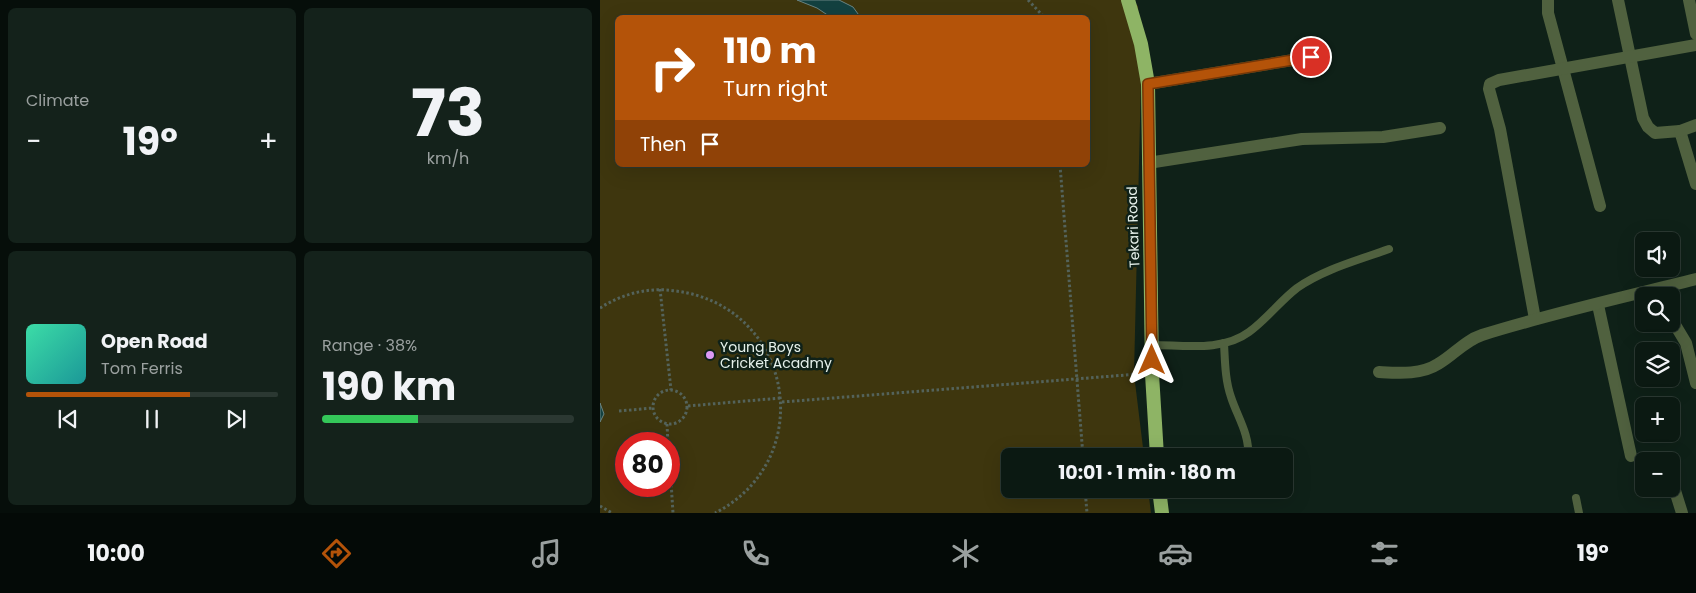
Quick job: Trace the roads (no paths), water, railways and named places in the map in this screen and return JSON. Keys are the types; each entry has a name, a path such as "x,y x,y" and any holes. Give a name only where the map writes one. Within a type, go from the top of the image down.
{"highway":[{"name":"Tekari Road","path":"1128,0 1141,44 1148,84 1152,374 1157,448"},
{"path":"1160,498 1162,513"}],"street":[{"path":"1548,0 1548,13 1600,206"},
{"path":"1618,0 1643,118 1648,127 1655,133 1680,130 1696,125"},
{"path":"1689,0 1696,34"},
{"path":"1535,319 1500,129 1488,89 1490,84 1494,81 1696,45"},
{"path":"1148,84 1311,57"},
{"path":"1148,163 1302,139 1383,137 1440,128"},
{"path":"1680,130 1696,184"},
{"path":"1675,287 1696,279"},
{"path":"1379,372 1400,373 1437,365 1475,337 1535,319 1635,297"},
{"path":"1598,305 1631,456"},
{"path":"1679,332 1686,343 1696,383"},
{"path":"1677,497 1682,513"}],"lane":[{"path":"1152,345 1212,346 1224,343 1248,333 1282,300 1315,277 1389,249"},
{"path":"1224,343 1226,376 1244,432 1247,448"},
{"path":"1576,498 1580,513"}],"place":[{"name":"Young Boys Cricket Acadmy","path":"710,355"}]}
